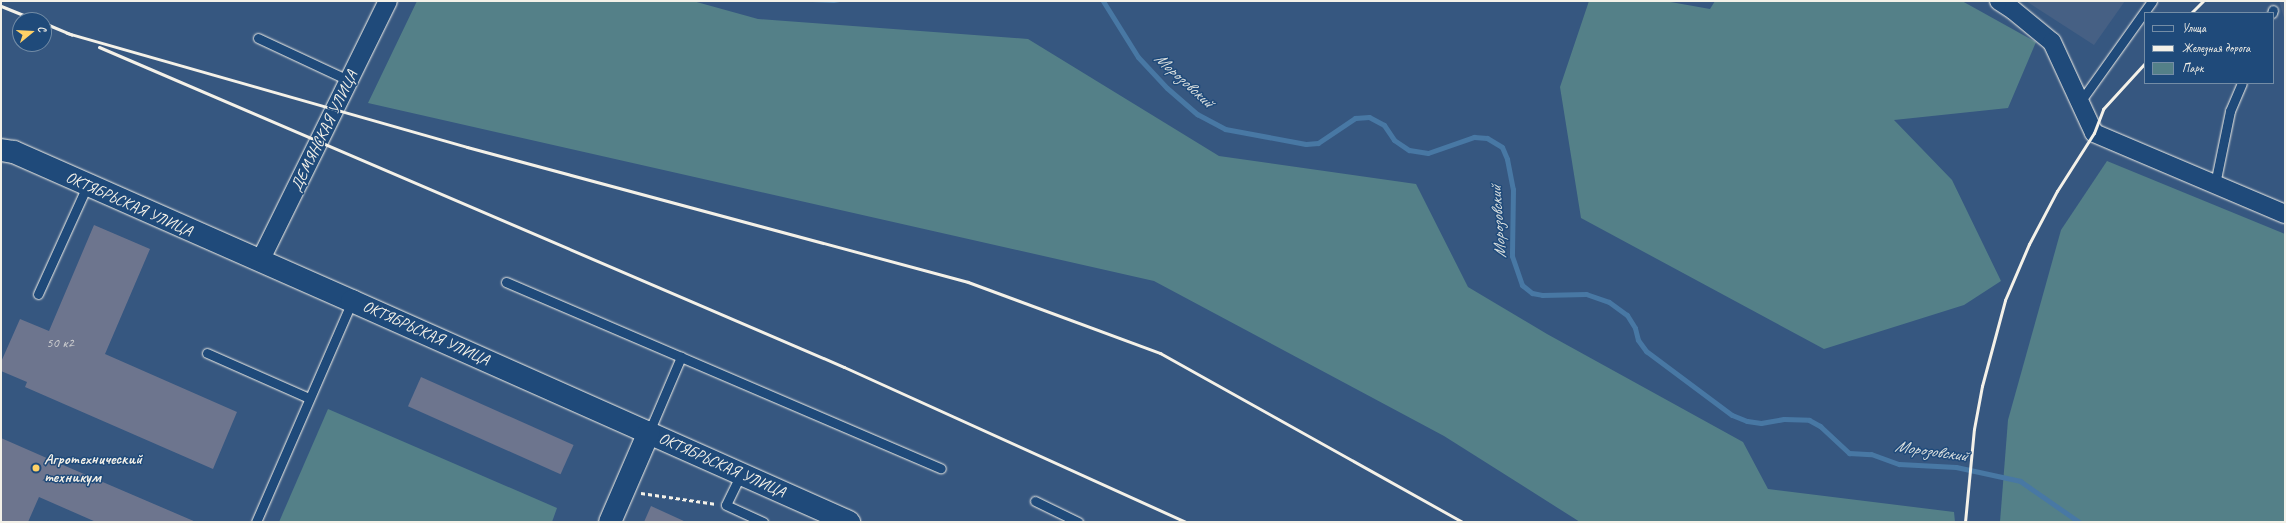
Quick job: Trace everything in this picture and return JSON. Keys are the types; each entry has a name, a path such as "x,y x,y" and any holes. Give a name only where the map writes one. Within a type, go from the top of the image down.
{"street":[{"name":"ДЕМЯНСКАЯ УЛИЦА","path":"260,261 388,1"},
{"path":"1999,1 2013,10 2052,42 2094,133 2285,214"},
{"name":"ОКТЯБРЬСКАЯ УЛИЦА","path":"1,150 14,152 87,186 741,472 849,522"},
{"path":"610,522 648,432"}],"lane":[{"path":"2144,12 2152,1"},
{"path":"2080,102 2144,12"},
{"path":"258,38 348,80"},
{"path":"2215,184 2230,111 2242,84"},
{"path":"38,294 87,186"},
{"path":"506,282 941,468"},
{"path":"256,522 352,301"},
{"path":"207,353 309,398"},
{"path":"648,432 681,357"},
{"path":"741,472 726,505 763,522"},
{"path":"1035,501 1078,522"}],"path":[{"path":"638,493 726,505"}],"shaded area":[{"path":"791,1 846,1 834,3"},
{"path":"2026,1 2125,1 2094,45"},
{"path":"2279,1 2285,1 2285,21"}],"green space":[{"path":"417,1 693,1 758,19 1028,39 1219,156 1416,184 1468,287 1547,334 1743,442 1768,489 1954,512 1955,522 1580,522 1444,436 1154,281 368,103"},
{"path":"1589,1 1665,1 1710,9 1715,1 1962,1 2036,42 2008,108 1894,120 1952,180 2001,281 1964,305 1824,349 1581,218 1560,87"},
{"path":"2107,161 2285,234 2285,522 2000,522 2008,420 2061,230"},
{"path":"328,409 557,508 552,522 279,522"}],"building":[{"path":"94,225 150,249 105,354 237,412 213,469 25,387 27,382 1,371 1,362 20,319 49,331"},
{"path":"421,377 574,445 561,474 408,406"},
{"name":"Агротехнический техникум","path":"1,438 196,522 96,522 39,497 28,522 1,522"},
{"path":"651,506 686,522 644,522"}],"waterway":[{"name":"Морозовский","path":"1103,1 1138,57 1167,88 1197,114 1225,129 1306,144 1318,143 1355,118 1369,117 1384,125 1394,140 1409,150 1428,153 1474,137 1487,138 1502,147 1507,159 1513,189 1512,256 1522,285 1532,293 1542,295 1586,294 1609,302 1627,315 1635,328 1638,340 1646,351 1732,415 1747,421 1761,423 1784,419 1809,420 1820,426 1849,453 1871,454 1899,464 1956,467 2020,481 2079,522"}],"railway":[{"path":"2192,12 2203,1"},
{"path":"1,6 16,12"},
{"path":"52,26 72,35"},
{"path":"67,33 467,147 968,282 1160,353 1463,522"},
{"path":"99,47 844,367 1186,522"},
{"path":"1965,522 1974,429 1982,386 2005,300 2029,244 2057,191 2094,133 2103,109 2144,64"}],"place":[{"name":"Агротехнический техникум","path":"36,468"}]}
